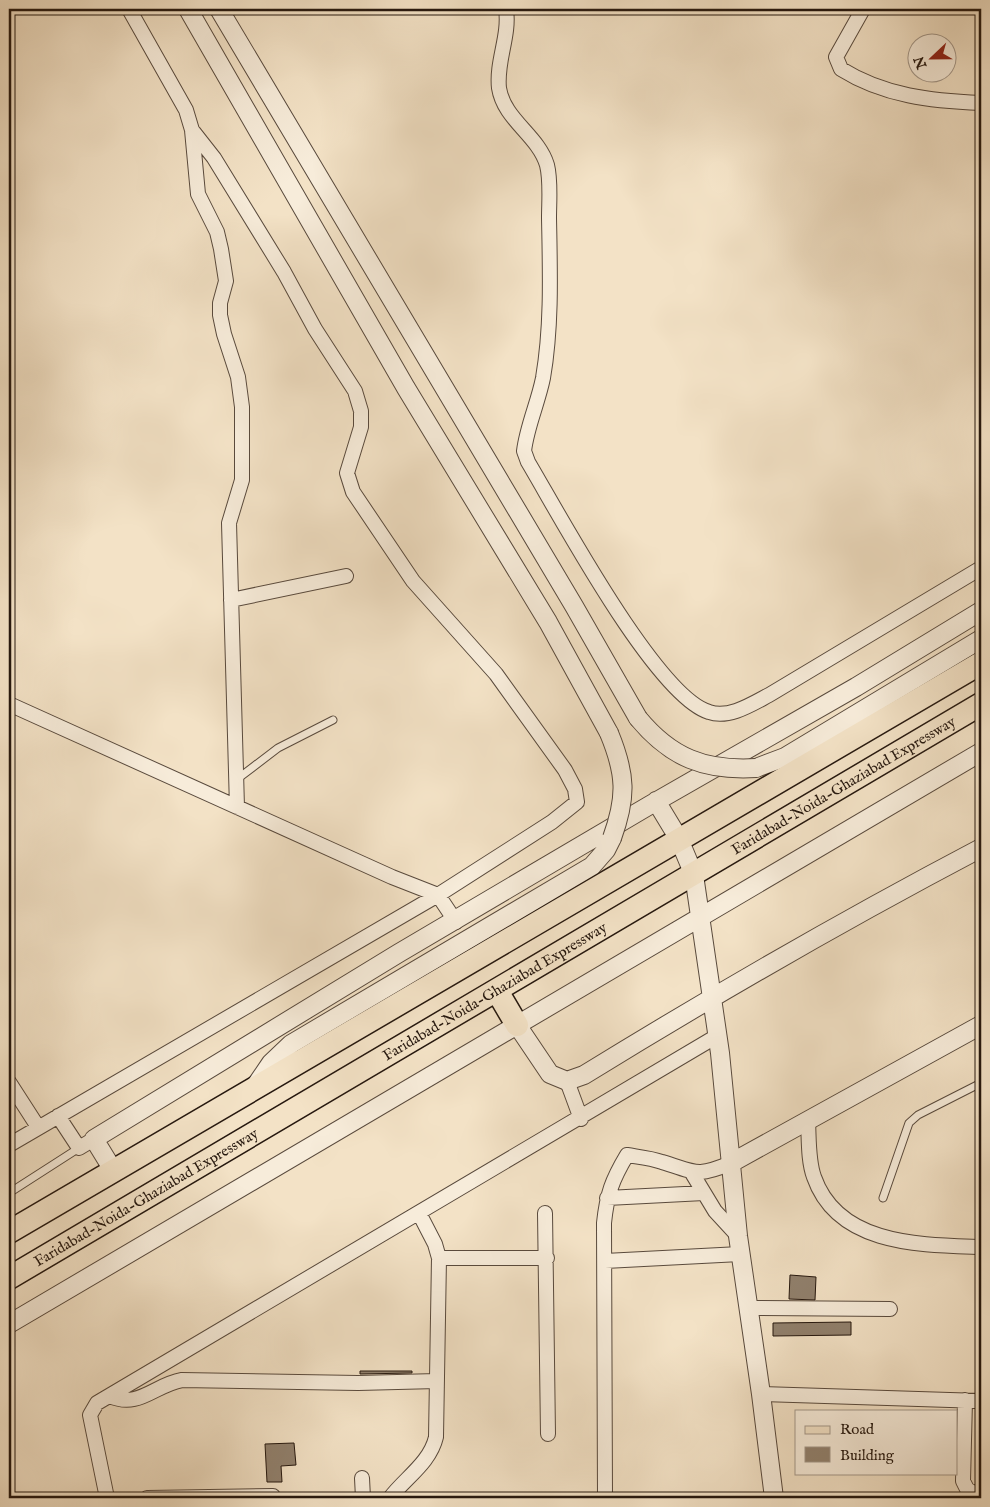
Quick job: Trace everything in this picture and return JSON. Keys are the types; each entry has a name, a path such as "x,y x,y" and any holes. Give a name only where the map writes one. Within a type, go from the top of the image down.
{"main road":[{"path":"9,1232 981,663"},
{"name":"Faridabad-Noida-Ghaziabad Expressway","path":"9,1278 981,704"},
{"path":"497,991 517,1025"}],"street":[{"path":"129,9 186,110 192,130 198,194 217,232 226,281 220,302 220,315 238,376 242,407 242,480 229,523 237,808"},
{"path":"188,9 406,388 548,622 609,733 620,760 624,786 614,832 606,850 592,866 291,1044 271,1064 254,1087"},
{"path":"219,9 574,606 638,718 652,735 674,752 695,761 727,770 756,768 785,757 981,640"},
{"path":"506,9 507,28 500,58 500,88 503,100 514,118 543,154 549,180 547,332 543,376 524,451 528,462 600,583 635,638 671,683 698,708 710,713 720,714 740,710 769,695 981,568"},
{"path":"863,9 836,57 841,68 888,91 910,97 981,103"},
{"path":"9,1144 438,895 552,822 577,802 575,789 565,770 496,674 413,581 353,492 346,473 361,426 361,411 355,391 315,329 284,272 214,158 192,130"},
{"path":"231,600 346,576"},
{"path":"58,1116 79,1148 238,1050 614,832 656,801 856,687 981,611"},
{"path":"9,704 237,808 392,877 438,895 456,922"},
{"path":"9,1324 981,752"},
{"path":"656,801 679,839 694,875 717,1036 740,1254 774,1498"},
{"path":"517,1025 550,1074 567,1081 584,1075 711,997 870,907 981,848"},
{"path":"605,1498 605,1261 607,1198 612,1180 627,1155 662,1162 692,1173 714,1170 731,1163 981,1025"},
{"path":"107,1498 90,1415 97,1403 580,1119 717,1036"},
{"path":"567,1081 580,1119"},
{"path":"9,1082 38,1127"},
{"path":"808,1121 813,1175 819,1190 833,1210 852,1224 880,1236 927,1246 981,1247"},
{"path":"94,1139 113,1170"},
{"path":"692,1173 715,1211 738,1236"},
{"path":"607,1198 704,1193"},
{"path":"390,1498 433,1448 437,1419 439,1258 435,1244 419,1213"},
{"path":"545,1213 548,1434"},
{"path":"605,1261 740,1254"},
{"path":"439,1258 547,1258"},
{"path":"749,1308 890,1309"},
{"path":"110,1396 121,1401 135,1399 171,1382 182,1380 358,1383 437,1381"},
{"path":"761,1394 981,1401"},
{"path":"965,1400 963,1480 967,1489 981,1497"},
{"path":"362,1478 363,1498"},
{"path":"147,1498 273,1496"}],"lane":[{"path":"236,780 290,740 333,720"},
{"path":"883,1198 908,1122 981,1083"},
{"path":"9,1193 79,1148"}],"building":[{"path":"790,1275 816,1277 815,1300 789,1299"},
{"path":"851,1322 851,1335 773,1336 773,1323"},
{"path":"360,1371 412,1371 412,1373 360,1374"},
{"path":"294,1443 296,1465 281,1466 282,1482 267,1482 265,1444"}]}
